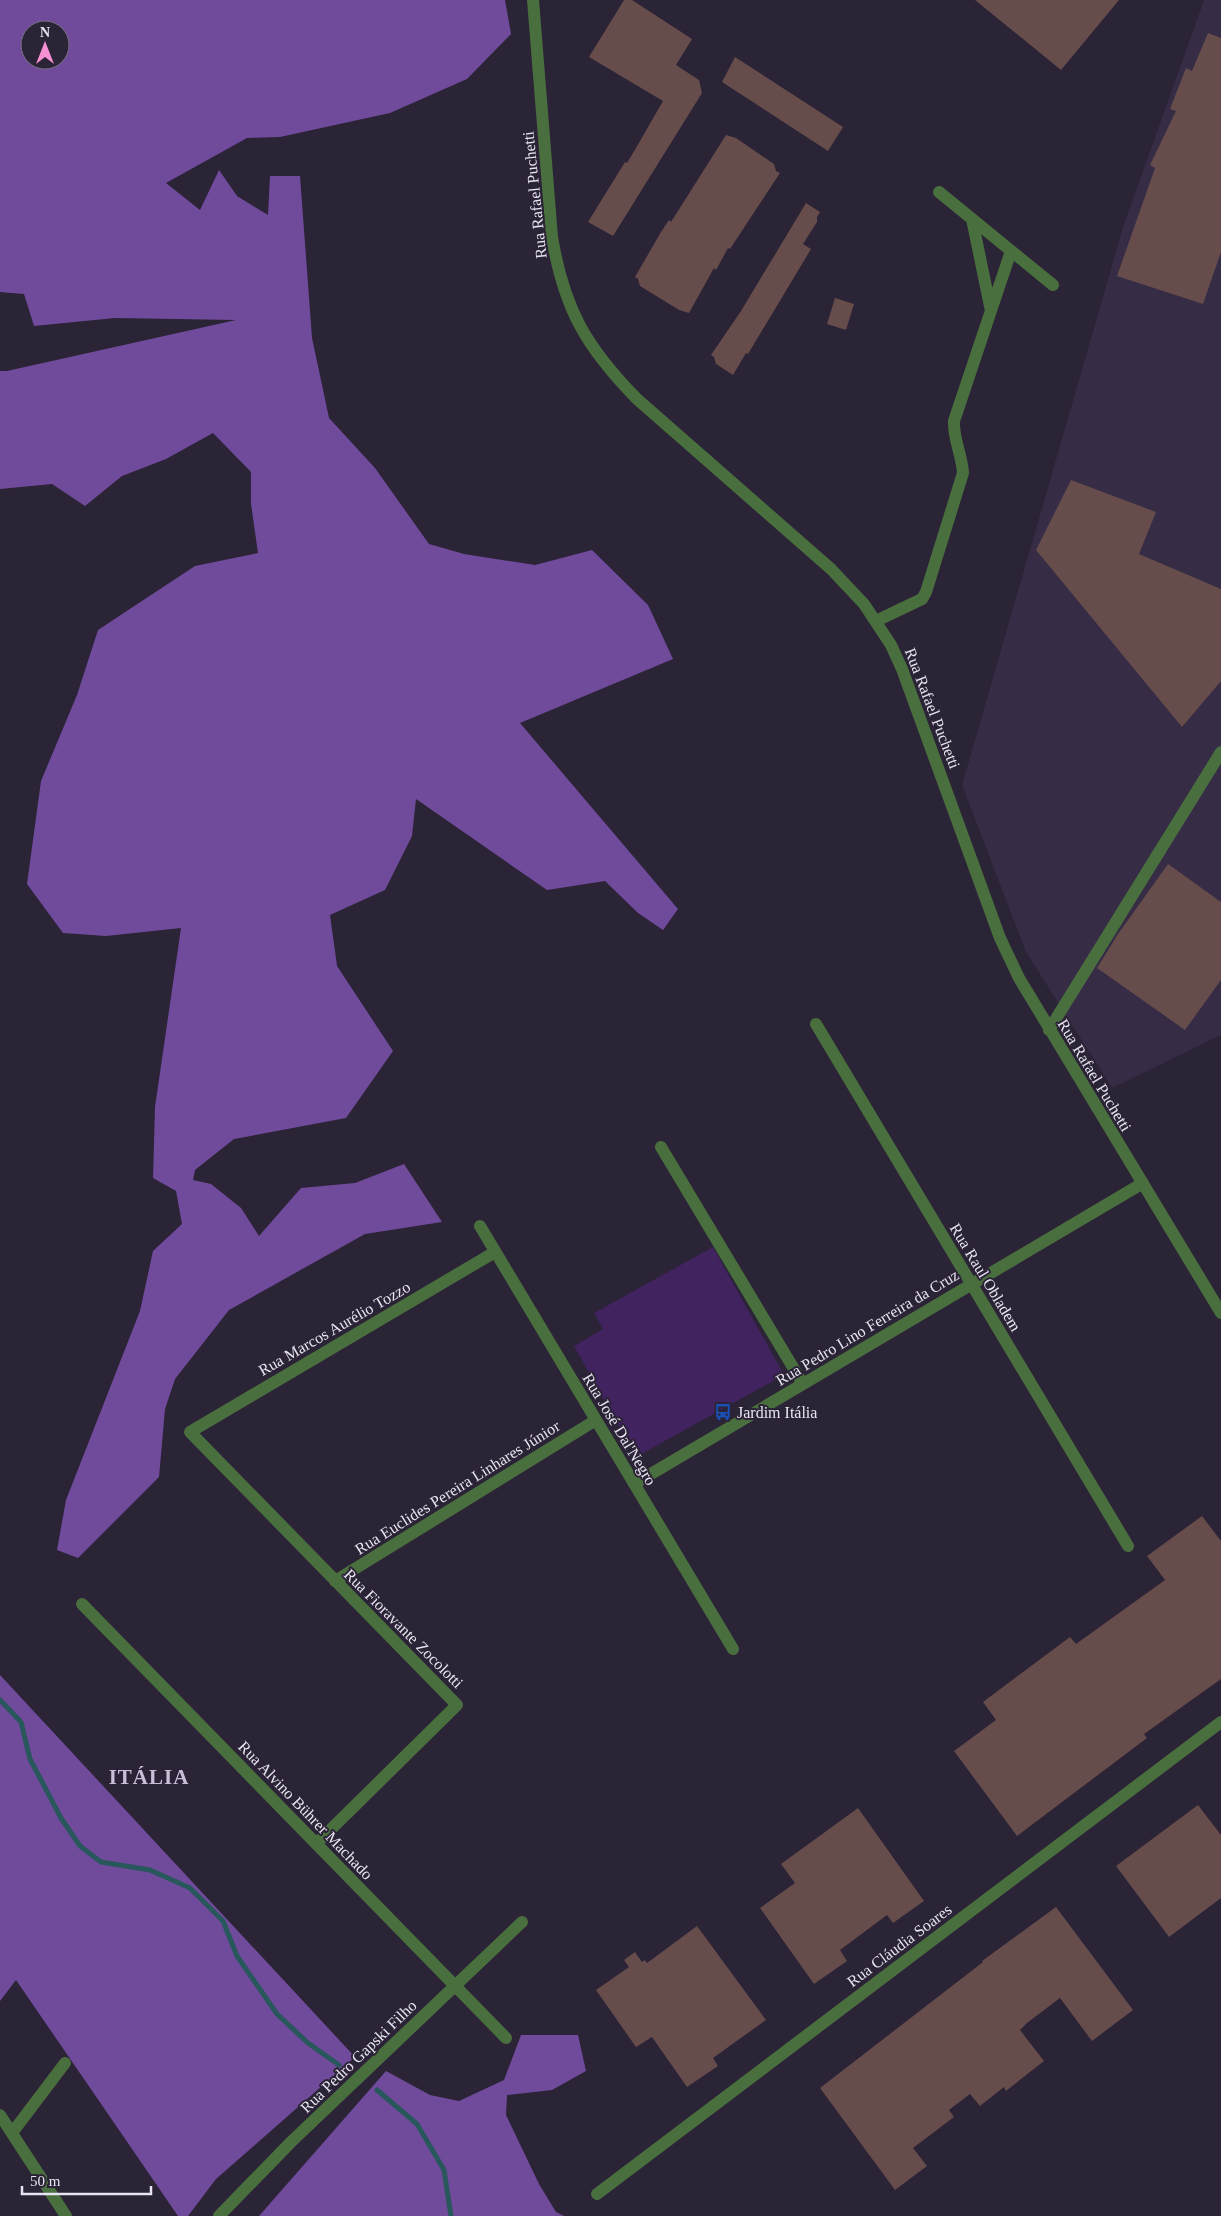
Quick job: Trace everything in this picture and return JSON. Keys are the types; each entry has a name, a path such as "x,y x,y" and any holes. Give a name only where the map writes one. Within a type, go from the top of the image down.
{"street":[{"name":"Rua Rafael Puchetti","path":"533,0 552,237 557,266 579,325 594,350 610,371 637,398 831,569 851,588 876,620 891,645 905,676 1009,959 1049,1030 1221,1313"},
{"path":"939,192 1053,285"},
{"path":"972,219 991,311"},
{"path":"876,620 922,599 926,592 963,473 963,463 953,431 954,421 1011,251"},
{"path":"1049,1030 1221,752"},
{"name":"Rua Raul Obladem","path":"816,1024 1128,1546"},
{"path":"661,1147 802,1384"},
{"name":"Rua Pedro Lino Ferreira da Cruz","path":"634,1484 1143,1183"},
{"name":"Rua José Dal'Negro","path":"480,1226 733,1649"},
{"name":"Rua Marcos Aurélio Tozzo","path":"190,1432 495,1252"},
{"name":"Rua Euclides Pereira Linhares Júnior","path":"335,1581 596,1420"},
{"name":"Rua Fioravante Zocolotti","path":"190,1432 457,1705 316,1844"},
{"name":"Rua Alvino Bührer Machado","path":"82,1604 506,2038"},
{"name":"Rua Cláudia Soares","path":"596,2194 1221,1722"},
{"name":"Rua Pedro Gapski Filho","path":"219,2216 291,2142 522,1922"},
{"path":"12,2133 66,2063"},
{"path":"0,2115 66,2216"}],"shaded area":[{"path":"0,0 505,0 511,34 467,79 390,113 280,137 247,138 166,183 200,210 219,170 237,196 268,215 270,176 300,176 312,338 329,418 375,468 429,544 464,554 535,565 592,550 648,605 673,659 520,723 678,909 663,930 638,913 605,881 547,890 416,799 412,836 385,890 330,915 337,966 393,1051 346,1118 234,1139 195,1170 193,1180 211,1184 241,1208 259,1236 301,1188 355,1183 404,1164 442,1222 365,1234 229,1310 175,1379 165,1409 159,1477 78,1558 57,1550 66,1500 140,1311 153,1251 182,1224 176,1191 153,1178 155,1107 181,928 106,936 63,933 27,884 41,781 77,695 98,630 195,566 258,553 251,504 251,472 213,433 166,459 122,476 85,506 52,484 0,489 0,371 236,320 115,318 34,326 24,294 0,292"},
{"path":"1204,0 1221,0 1221,1035 1112,1088 1026,952 962,785 1124,224"},
{"path":"713,1247 784,1375 636,1457 574,1346 603,1329 594,1313"},
{"path":"0,1675 355,2057 216,2179 188,2216 178,2216 16,1980 0,2001"},
{"path":"521,2035 578,2035 586,2071 552,2090 507,2095 506,2115 539,2184 556,2212 564,2216 259,2216 386,2071 430,2095 459,2101 504,2080"}],"building":[{"path":"624,0 632,0 692,39 676,65 699,80 702,93 613,236 588,222 625,162 627,163 663,101 589,57"},
{"path":"975,0 1119,0 1061,70"},
{"path":"1208,33 1221,38 1221,252 1203,304 1117,276 1155,168 1150,165 1176,111 1170,109 1186,68 1192,71"},
{"path":"735,57 843,127 828,151 722,82"},
{"path":"726,135 736,138 774,164 776,171 780,173 730,249 728,248 716,270 714,268 689,313 679,310 640,286 638,279 635,277 661,232 669,220 671,222"},
{"path":"806,203 820,212 817,222 803,244 811,249 748,354 746,353 733,375 716,364 714,357 711,355 741,311"},
{"path":"835,298 854,304 846,330 827,324"},
{"path":"1071,480 1156,512 1139,554 1221,589 1221,681 1182,727 1036,550"},
{"path":"1168,864 1221,902 1221,980 1185,1030 1097,968 1118,934"},
{"path":"1202,1516 1221,1541 1221,1679 1144,1734 1147,1738 1017,1836 954,1751 996,1720 983,1702 1070,1637 1076,1644 1165,1580 1147,1556"},
{"path":"1198,1805 1221,1835 1221,1898 1169,1937 1116,1866"},
{"path":"858,1808 924,1901 893,1923 887,1915 840,1950 847,1961 814,1984 760,1908 795,1883 781,1864"},
{"path":"1056,1907 1133,2010 1092,2041 1060,1998 1020,2030 1044,2061 1006,2091 1004,2087 980,2106 970,2094 949,2110 954,2117 913,2148 927,2166 895,2190 820,2088 982,1961"},
{"path":"697,1926 766,2020 713,2058 718,2066 687,2087 652,2037 636,2047 596,1990 629,1967 624,1960 635,1952 642,1962 645,1960 647,1963"}],"waterway":[{"path":"0,1700 21,1722 30,1759 61,1818 80,1846 101,1862 150,1870 190,1888 223,1921 237,1956 277,2014 308,2043 339,2065"},
{"path":"377,2090 417,2124 444,2170 451,2216"}],"place":[{"name":"Jardim Itália","path":"723,1412"}],"district":[{"name":"ITÁLIA","path":"149,1777"}]}
